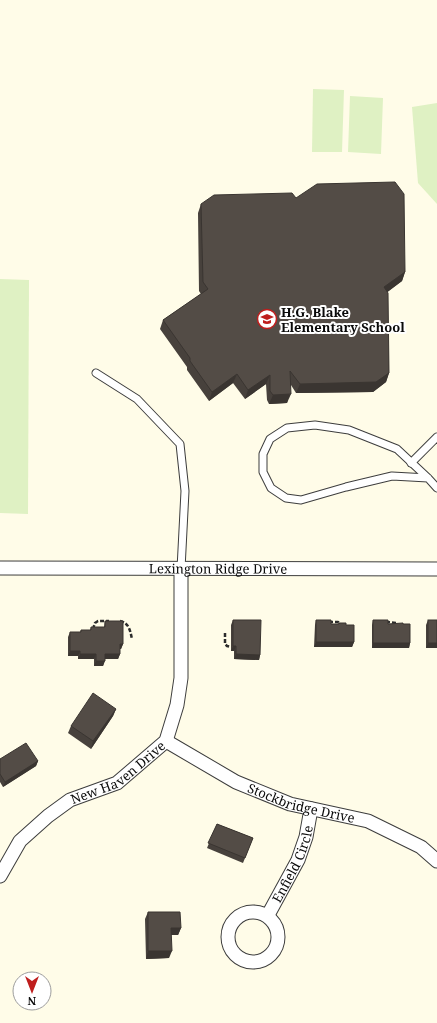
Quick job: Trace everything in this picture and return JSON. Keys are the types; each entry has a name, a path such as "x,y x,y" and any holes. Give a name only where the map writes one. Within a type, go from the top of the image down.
{"street":[{"name":"Lexington Ridge Drive","path":"0,568 437,569"},
{"name":"New Haven Drive","path":"0,876 20,841 48,816 70,800 116,783 166,741 177,705 181,678 181,569"},
{"name":"Stockbridge Drive","path":"166,741 236,782 290,804 368,821 421,847 437,861"},
{"name":"Enfield Circle","path":"268,915 298,860 306,837 311,809"}],"lane":[{"path":"96,373 136,399 180,444 185,491 181,569"},
{"path":"428,478 392,476 301,500 286,498 271,488 263,472 263,454 270,439 287,428 315,425 349,430 397,449 428,478 437,488"},
{"path":"412,463 437,438"}],"path":[{"path":"93,632 95,623 98,621 122,621 128,626 132,639"},
{"path":"327,622 338,622 341,624 341,628"},
{"path":"384,622 397,623 397,628"},
{"path":"225,633 225,644 231,648"}],"green space":[{"path":"313,89 344,90 342,152 312,152"},
{"path":"350,96 383,98 381,154 348,152"},
{"path":"437,103 437,204 418,183 412,107"},
{"path":"0,279 29,280 28,514 0,513"}],"building":[{"path":"395,182 404,194 405,272 384,287 388,293 389,373 376,382 300,384 290,371 291,394 273,395 270,391 270,375 248,390 237,374 212,392 163,320 208,289 203,282 201,204 214,195 292,193 296,198 317,184"},
{"path":"233,620 261,620 260,655 236,654 236,646 233,646"},
{"path":"316,620 331,620 331,624 346,623 346,625 354,625 354,642 316,642"},
{"path":"373,620 388,620 388,624 410,624 410,643 373,643"},
{"path":"428,620 437,620 437,643 428,643"},
{"path":"105,621 123,621 123,644 120,644 120,654 105,654 105,661 96,661 96,654 80,654 80,651 70,651 70,632 91,630 91,627 105,627"},
{"path":"93,693 116,709 93,741 71,726"},
{"path":"26,743 38,761 5,782 0,774 0,759"},
{"path":"217,824 253,838 245,858 208,843"},
{"path":"148,912 180,912 181,928 171,928 172,951 148,951"}],"place":[{"name":"H.G. Blake Elementary School","path":"267,319"}]}
